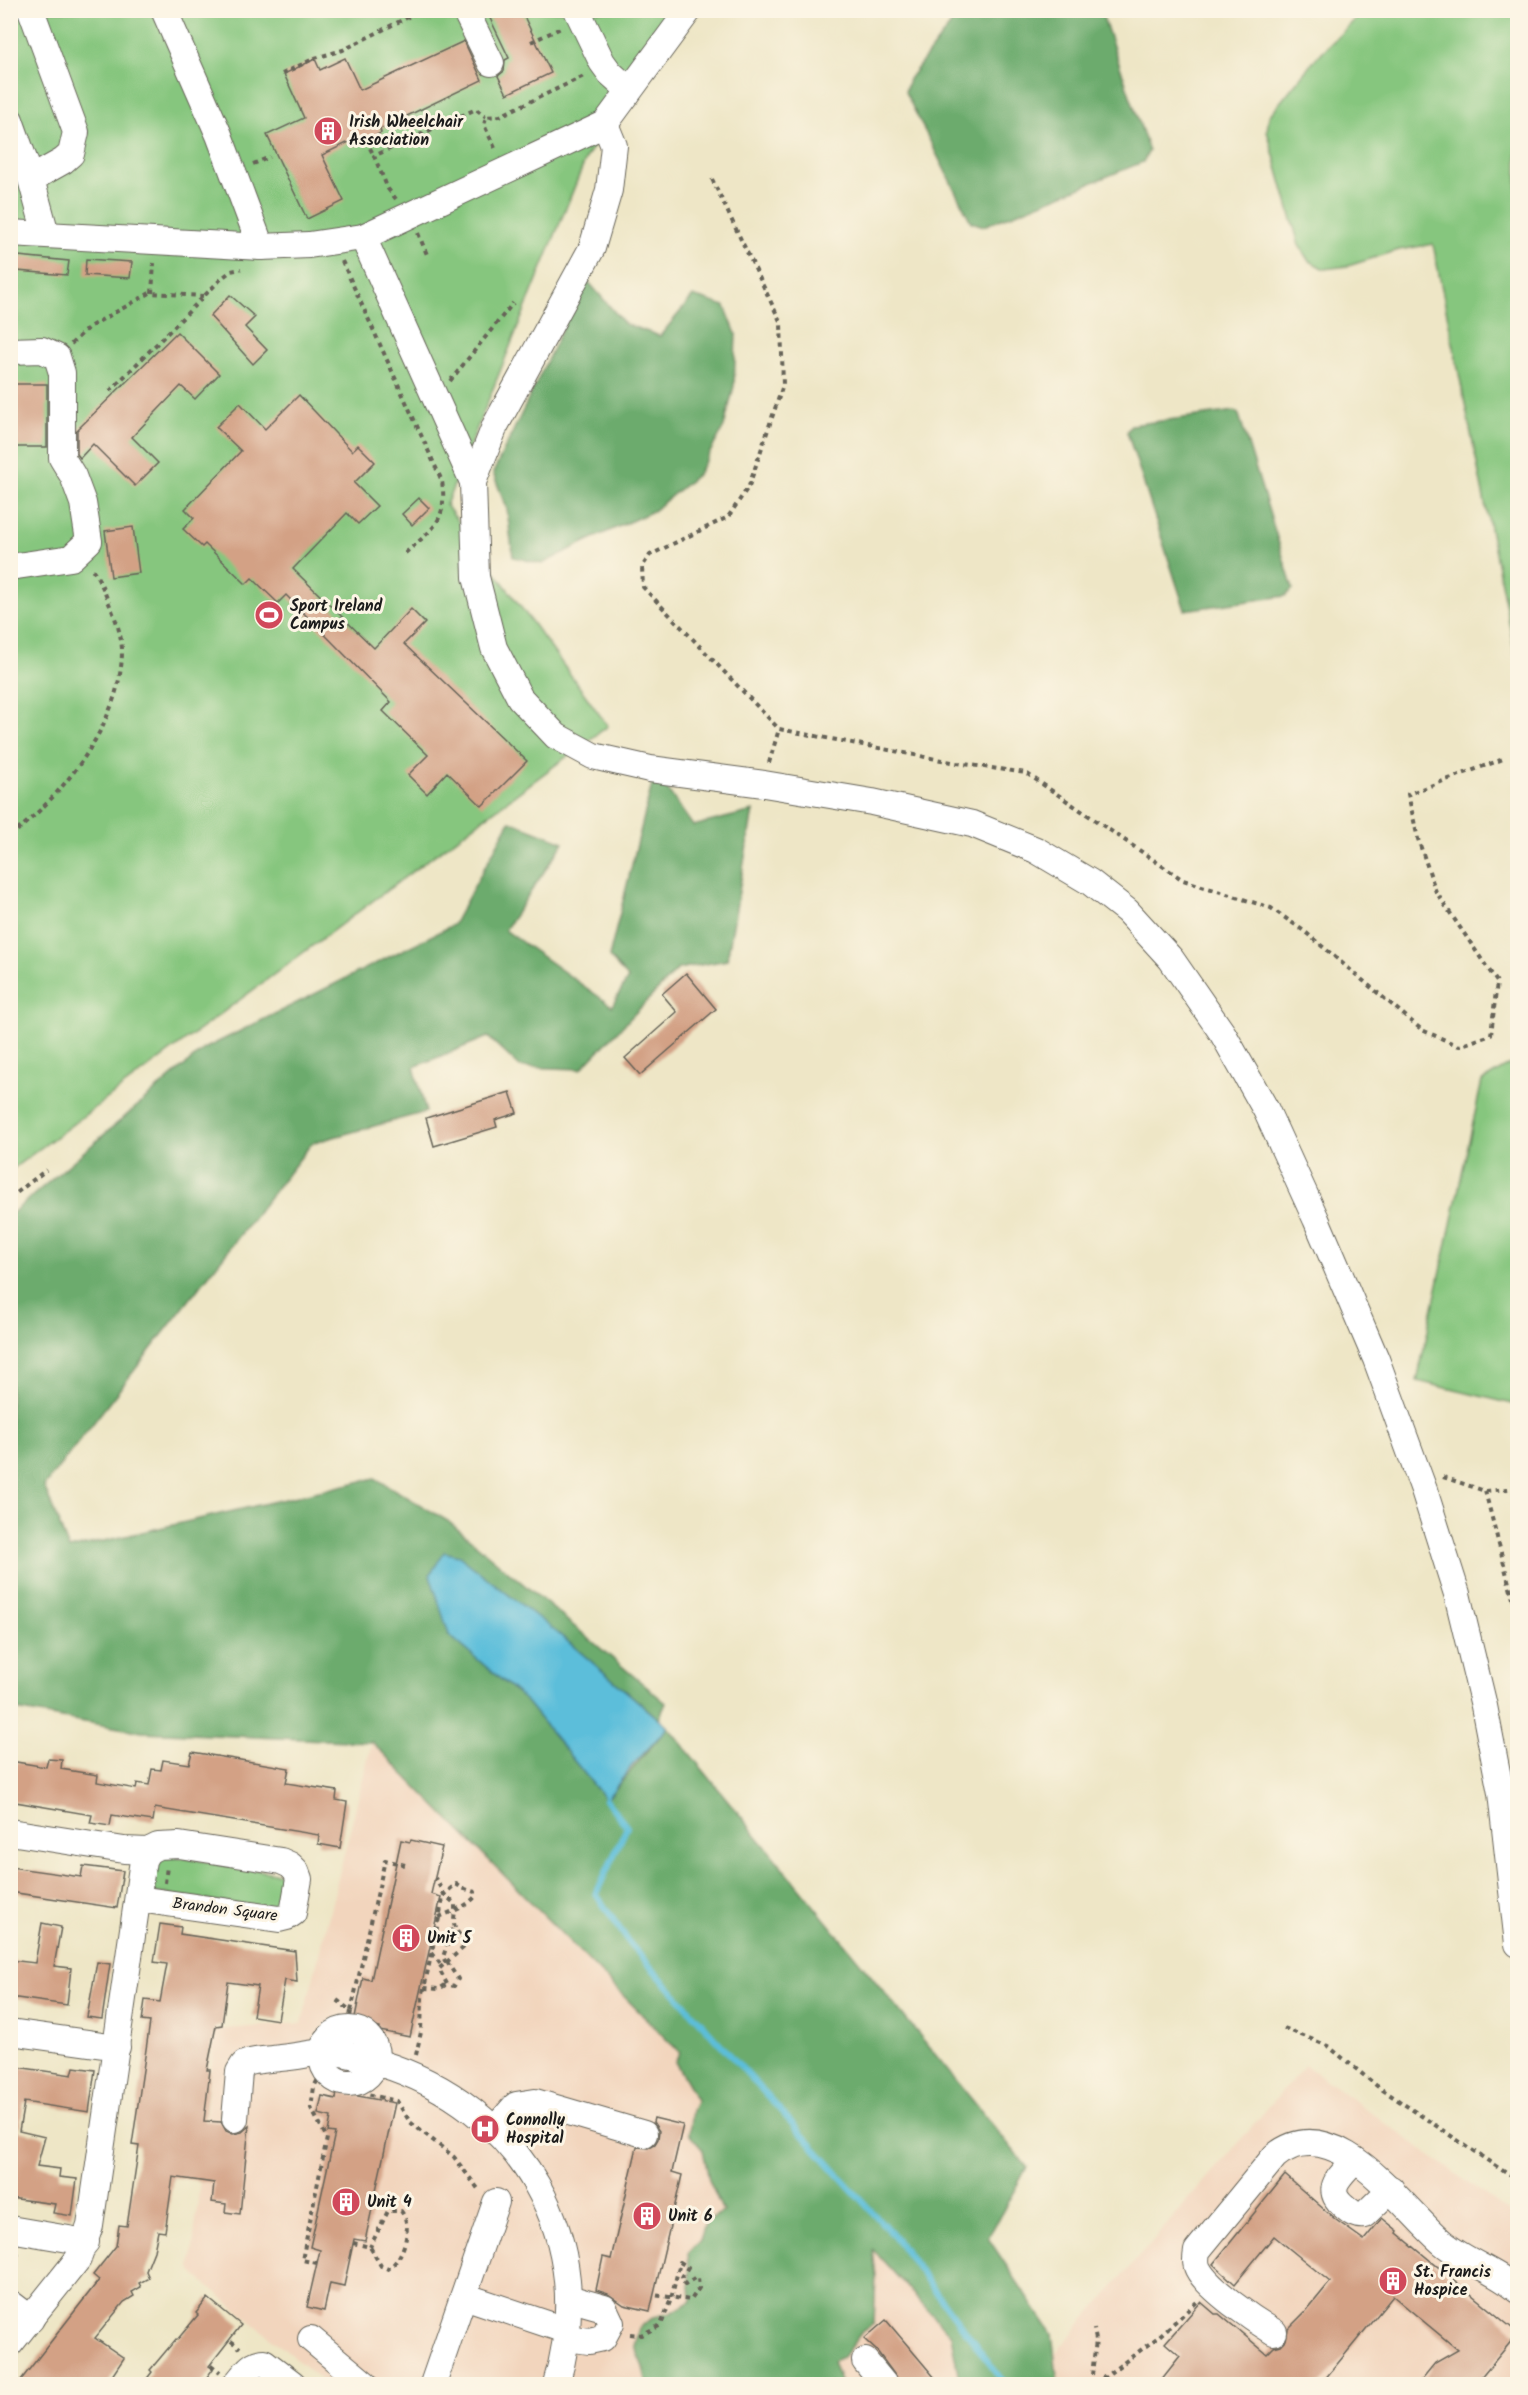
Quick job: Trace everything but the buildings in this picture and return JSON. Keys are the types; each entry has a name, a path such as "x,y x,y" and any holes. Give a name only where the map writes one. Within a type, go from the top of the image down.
{"street":[{"path":"31,10 76,132 71,154 31,179"},
{"path":"164,10 219,135 256,257"},
{"path":"465,10 491,63"},
{"path":"577,10 602,62 629,90"},
{"path":"10,232 256,257 309,245 366,245 605,124 689,10"},
{"path":"10,120 31,179 46,234"},
{"path":"473,482 495,426 592,248 609,190 614,146 605,124"},
{"path":"366,245 473,482 476,577 494,648 520,698 556,736 593,756 650,769 764,784 872,802 972,824 1036,850 1090,882 1127,911 1171,959 1223,1034 1266,1110 1371,1348 1416,1468 1457,1594 1484,1706 1501,1793 1518,1944"},
{"path":"10,351 42,350 57,357 62,373 62,458 73,476 83,503 89,541 71,558 10,567"},
{"name":"Brandon Square","path":"10,1832 124,1850 159,1848 281,1861 290,1865 296,1871 299,1879 295,1907 287,1917 279,1919 150,1900"},
{"path":"10,2344 78,2259 86,2242 117,2047 150,1900 143,1860 159,1848"},
{"path":"350,2020 374,2045 375,2062 365,2078 357,2082 339,2081 325,2061 330,2037 350,2020"},
{"path":"10,2032 117,2047"},
{"path":"235,2119 239,2072 244,2064 325,2061 355,2056 410,2073 463,2102 495,2129 522,2160 551,2216 560,2247 568,2298 568,2334 556,2385"},
{"path":"495,2129 516,2105 535,2102 644,2133"},
{"path":"1274,2332 1249,2316 1199,2271 1196,2264 1197,2251 1268,2164 1289,2147 1310,2143 1327,2146 1355,2160 1391,2189 1444,2244 1518,2290"},
{"path":"1355,2160 1335,2184 1333,2194 1336,2200 1356,2215 1364,2215 1391,2189"},
{"path":"433,2385 496,2203"},
{"path":"10,2229 86,2242"},
{"path":"464,2296 568,2334 597,2340 603,2338 611,2324 604,2308 568,2298"},
{"path":"10,2302 32,2319"},
{"path":"311,2339 365,2385"},
{"path":"865,2361 884,2385"},
{"path":"236,2385 257,2362 264,2362 293,2385"}],"path":[{"path":"282,74 315,58 343,50 422,10"},
{"path":"374,156 476,109 486,117 500,116 593,71"},
{"path":"486,117 484,125 495,148"},
{"path":"366,140 388,189"},
{"path":"711,179 781,323 783,385 749,486 728,517 650,555 642,567 643,587 779,729 957,763 1026,773 1182,880 1271,908 1304,932 1422,1030 1459,1046 1491,1035 1497,982 1436,892 1418,839 1408,794 1506,758"},
{"path":"407,236 417,231"},
{"path":"366,245 362,256 340,257 442,481 444,499 441,516 434,527 403,555"},
{"path":"110,391 231,271 256,257"},
{"path":"57,357 89,327 150,293 204,296"},
{"path":"442,378 448,383 513,303"},
{"path":"10,836 43,809 79,764 97,736 112,704 121,672 122,648 118,624 94,571 77,553"},
{"path":"764,784 779,729"},
{"path":"10,1198 46,1170"},
{"path":"1416,1468 1485,1491 1518,1488"},
{"path":"1485,1491 1518,1618"},
{"path":"150,1900 159,1848"},
{"path":"350,2020 385,1860 405,1865"},
{"path":"434,1940 443,1939 454,1928 455,1910 455,1904 444,1894 435,1878"},
{"path":"410,2073 421,2032 422,1998 431,1953 444,1894 456,1884 475,1892 475,1897 470,1903 439,1917"},
{"path":"431,1953 445,1964 458,1979 454,1986 447,1984 440,1972 445,1964 463,1948 464,1942 454,1928"},
{"path":"445,1964 442,1957 447,1945 460,1935"},
{"path":"424,1988 439,1989 447,1984"},
{"path":"337,2000 350,2020"},
{"path":"1284,2028 1328,2046 1377,2086 1518,2181"},
{"path":"317,2263 302,2260 327,2139 311,2108 317,2080 325,2061"},
{"path":"357,2082 367,2094 397,2101 410,2122 454,2157 480,2190 494,2195 492,2203 496,2203"},
{"path":"353,2243 370,2247 381,2266 388,2269 397,2261 405,2242 407,2224 401,2211 388,2211 370,2247"},
{"path":"608,2331 641,2335 661,2325 671,2299 680,2262 688,2267 682,2277 682,2282 685,2284 698,2278 699,2288 691,2300 671,2299 654,2295"},
{"path":"1093,2385 1157,2338 1200,2300 1212,2309 1224,2295"},
{"path":"1093,2385 1096,2340 1094,2329"}],"shaded area":[{"name":"Connolly Hospital","path":"372,1742 503,1841 996,2384 326,2384 193,2273 191,2268 215,2030 302,2023"},
{"path":"1305,2065 1517,2218 1517,2384 1029,2384"}],"green space":[{"name":"Sport Ireland Campus","path":"11,11 692,11 668,39 587,156 446,505 608,726 11,1170"},
{"path":"961,11 1101,11 1149,151 1143,162 984,226 971,222 905,92 909,79"},
{"path":"1364,11 1517,11 1517,663 1433,244 1399,250 1348,266 1324,269 1308,260 1299,245 1267,131 1269,116 1316,58"},
{"path":"586,279 625,324 660,336 693,296 725,306 736,334 734,386 724,427 698,474 653,511 542,564 513,557 507,509 493,473"},
{"path":"1235,411 1239,415 1293,589 1285,596 1185,610 1127,432 1131,425"},
{"path":"655,772 693,826 753,811 727,960 678,969 581,1069 520,1067 488,1037 414,1067 426,1112 312,1143 44,1486 69,1549 375,1478 448,1521 666,1703 659,1719 560,1635 449,1635 524,1699 606,1800 668,1727 1027,2167 988,2238 1052,2334 1058,2384 960,2384 951,2335 873,2250 876,2276 874,2324 861,2333 843,2357 833,2361 841,2384 647,2384 634,2346 639,2328 654,2317 671,2313 691,2301 688,2253 700,2240 706,2221 723,2212 709,2180 703,2150 689,2134 692,2110 697,2100 675,2062 680,2053 372,1742 142,1732 11,1709 10,1215 204,1049 453,925 510,821 564,842 505,930 612,1006 628,978 609,957"},
{"path":"1517,1060 1517,1405 1417,1381 1482,1081"},
{"path":"160,1854 288,1875 281,1910 156,1893 150,1883 150,1874"}],"water":[{"path":"444,1552 459,1556 560,1635 668,1727 631,1767 606,1800 524,1699 449,1635 430,1575"}],"waterway":[{"path":"606,1800 627,1827 596,1894 630,1944 892,2234 1005,2384"}],"place":[{"name":"Irish Wheelchair Association","path":"328,131"},
{"name":"Sport Ireland Campus","path":"269,615"},
{"name":"Unit 5","path":"406,1938"},
{"name":"Connolly Hospital","path":"485,2129"},
{"name":"Unit 4","path":"346,2202"},
{"name":"Unit 6","path":"647,2216"},
{"name":"St. Francis Hospice","path":"1393,2281"}]}
